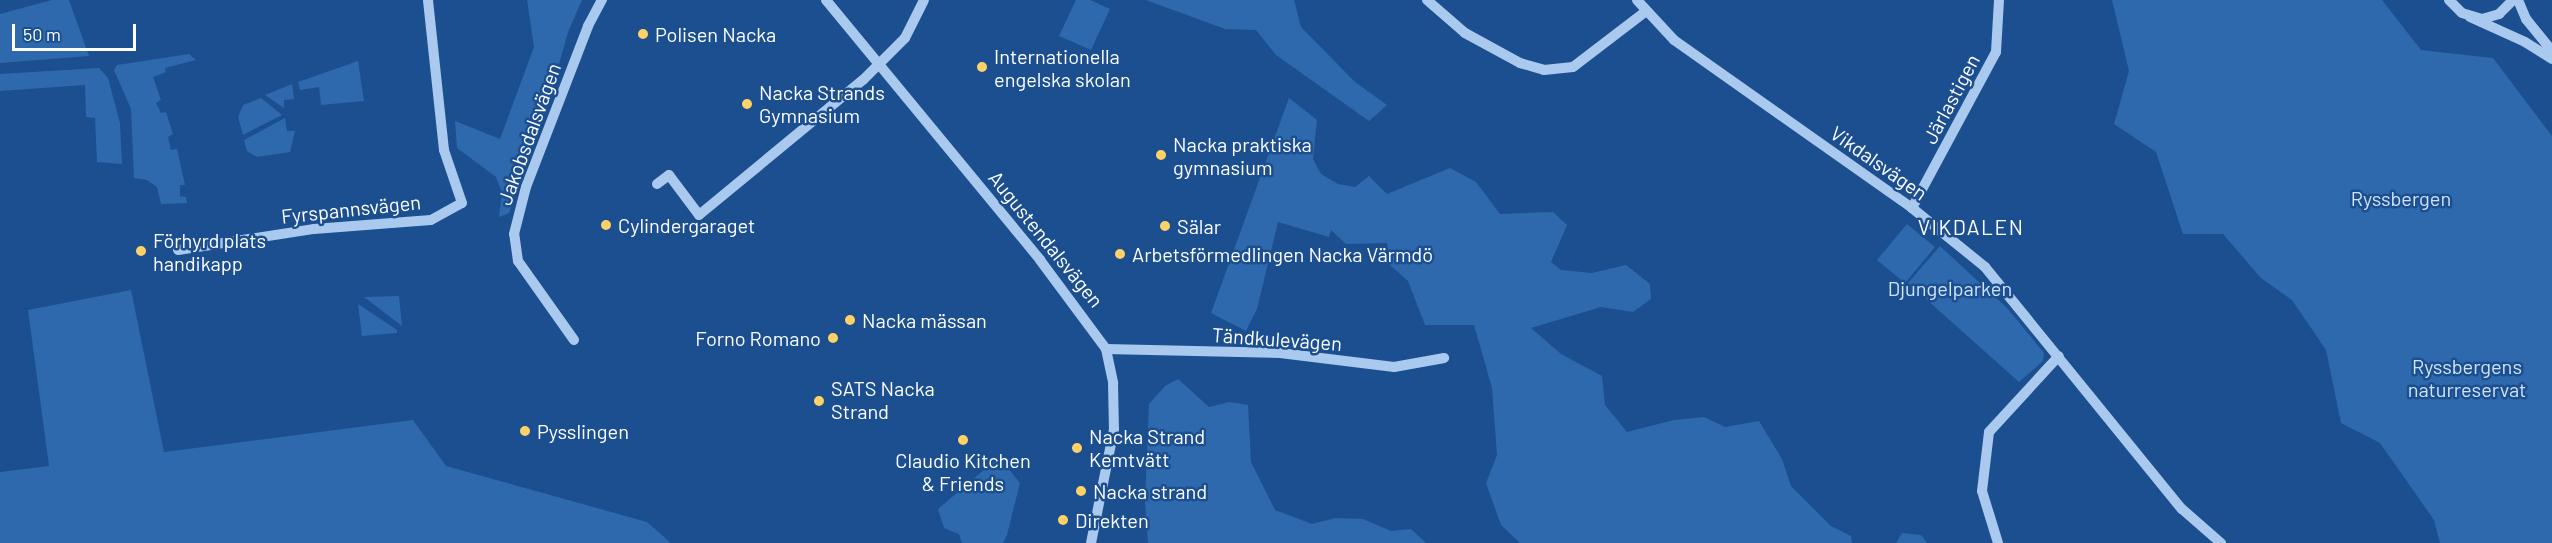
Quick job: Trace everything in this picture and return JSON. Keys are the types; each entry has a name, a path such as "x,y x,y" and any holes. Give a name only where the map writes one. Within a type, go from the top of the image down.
{"street":[{"name":"Fyrspannsvägen","path":"178,250 314,229 431,220 462,203 444,150 428,0"},
{"name":"Jakobsdalsvägen","path":"574,340 518,261 514,234 526,187 588,26 602,0"},
{"name":"Augustendalsvägen","path":"826,0 1073,302 1106,349 1113,383 1114,429 1091,543"},
{"path":"657,184 669,175 699,215 879,64 905,38 924,0"},
{"path":"1427,0 1465,33 1520,63 1544,70 1573,67 1645,12"},
{"name":"Vikdalsvägen","path":"1637,0 1645,12 1674,40 1912,208 1985,267 2182,509 2221,543"},
{"name":"Järlastigen","path":"1912,208 1996,52 1999,0"},
{"path":"2449,0 2470,17 2525,42 2552,58"},
{"path":"2470,17 2499,14 2512,0"},
{"path":"2518,0 2526,19 2552,51"},
{"name":"Tändkulevägen","path":"1106,349 1280,353 1394,367 1444,358"},
{"path":"1998,543 1982,491 1989,432 2059,356"}],"green space":[{"path":"52,0 69,0 89,56 0,63 0,14"},
{"path":"527,0 582,0 568,32 548,104 509,213 499,217 502,193 496,177 457,148 455,121 500,139 534,47"},
{"path":"1076,0 1090,0 1110,9 1091,50 1059,36"},
{"path":"1146,0 1294,0 1301,27 1355,82 1387,105 1369,121 1276,55 1256,30 1225,29"},
{"name":"Ryssbergen","path":"2112,0 2382,0 2421,50 2493,58 2552,136 2552,543 2440,543 2434,520 2380,443 2341,423 2326,350 2292,300 2261,278 2223,234 2183,234 2156,152 2114,124 2129,71"},
{"path":"189,54 196,60 165,68 166,72 153,77 161,100 156,103 161,113 166,112 173,134 168,137 171,150 177,149 185,185 180,185 180,196 186,197 187,203 161,204 157,187 147,180 134,178 131,109 114,70 117,65"},
{"path":"358,61 364,101 321,105 319,87 300,90 298,82"},
{"path":"99,68 108,78 120,123 122,164 97,162 95,118 86,117 85,85 0,91 0,74"},
{"path":"292,84 294,99 284,100 284,108 265,95"},
{"path":"261,98 282,115 243,135 238,117 243,105"},
{"path":"1289,98 1317,120 1313,159 1321,174 1338,184 1355,187 1369,176 1387,194 1450,168 1476,182 1500,214 1553,212 1567,225 1551,262 1561,270 1592,273 1626,265 1650,284 1651,299 1633,312 1601,307 1531,328 1561,354 1602,376 1605,405 1627,432 1674,420 1704,417 1725,427 1759,421 1782,459 1791,486 1831,526 1851,536 1852,543 1520,543 1501,525 1486,483 1497,455 1492,388 1474,325 1425,325 1408,281 1390,265 1387,243 1346,244 1331,230 1329,237 1278,222 1257,309 1246,331 1211,313"},
{"path":"285,118 287,131 295,131 290,152 257,157 247,151 244,140"},
{"path":"1907,224 1935,247 1905,283 1877,260"},
{"name":"Djungelparken","path":"1940,246 2008,309 2044,353 2043,361 2019,382 1908,283"},
{"path":"131,290 164,452 413,420 446,466 647,522 671,543 0,543 0,472 49,466 28,310"},
{"path":"399,296 402,326 364,297"},
{"path":"358,304 397,330 397,333 362,336"},
{"path":"1178,379 1209,407 1229,402 1248,405 1251,462 1275,510 1312,524 1335,518 1363,519 1391,531 1411,529 1426,543 1148,543 1145,502 1149,404 1165,386"},
{"path":"999,457 1020,483 1007,535 1003,543 962,543 959,534 944,528 938,509"},
{"path":"1902,533 1921,535 1927,543 1896,543"}],"place":[{"name":"Polisen Nacka","path":"643,34"},
{"name":"Internationella engelska skolan","path":"982,67"},
{"name":"Nacka Strands Gymnasium","path":"747,104"},
{"name":"Nacka praktiska gymnasium","path":"1161,155"},
{"name":"Cylindergaraget","path":"606,225"},
{"name":"Sälar","path":"1165,226"},
{"name":"Förhyrd plats handikapp","path":"141,251"},
{"name":"Arbetsförmedlingen Nacka Värmdö","path":"1120,254"},
{"name":"Nacka mässan","path":"850,320"},
{"name":"Forno Romano","path":"833,338"},
{"name":"SATS Nacka Strand","path":"819,401"},
{"name":"Pysslingen","path":"525,431"},
{"name":"Claudio Kitchen & Friends","path":"963,440"},
{"name":"Nacka Strand Kemtvätt","path":"1077,448"},
{"name":"Nacka strand","path":"1081,491"},
{"name":"Direkten","path":"1063,520"}],"district":[{"name":"VIKDALEN","path":"1971,227"}],"park label":[{"name":"Ryssbergens naturreservat","path":"2467,378"}]}
